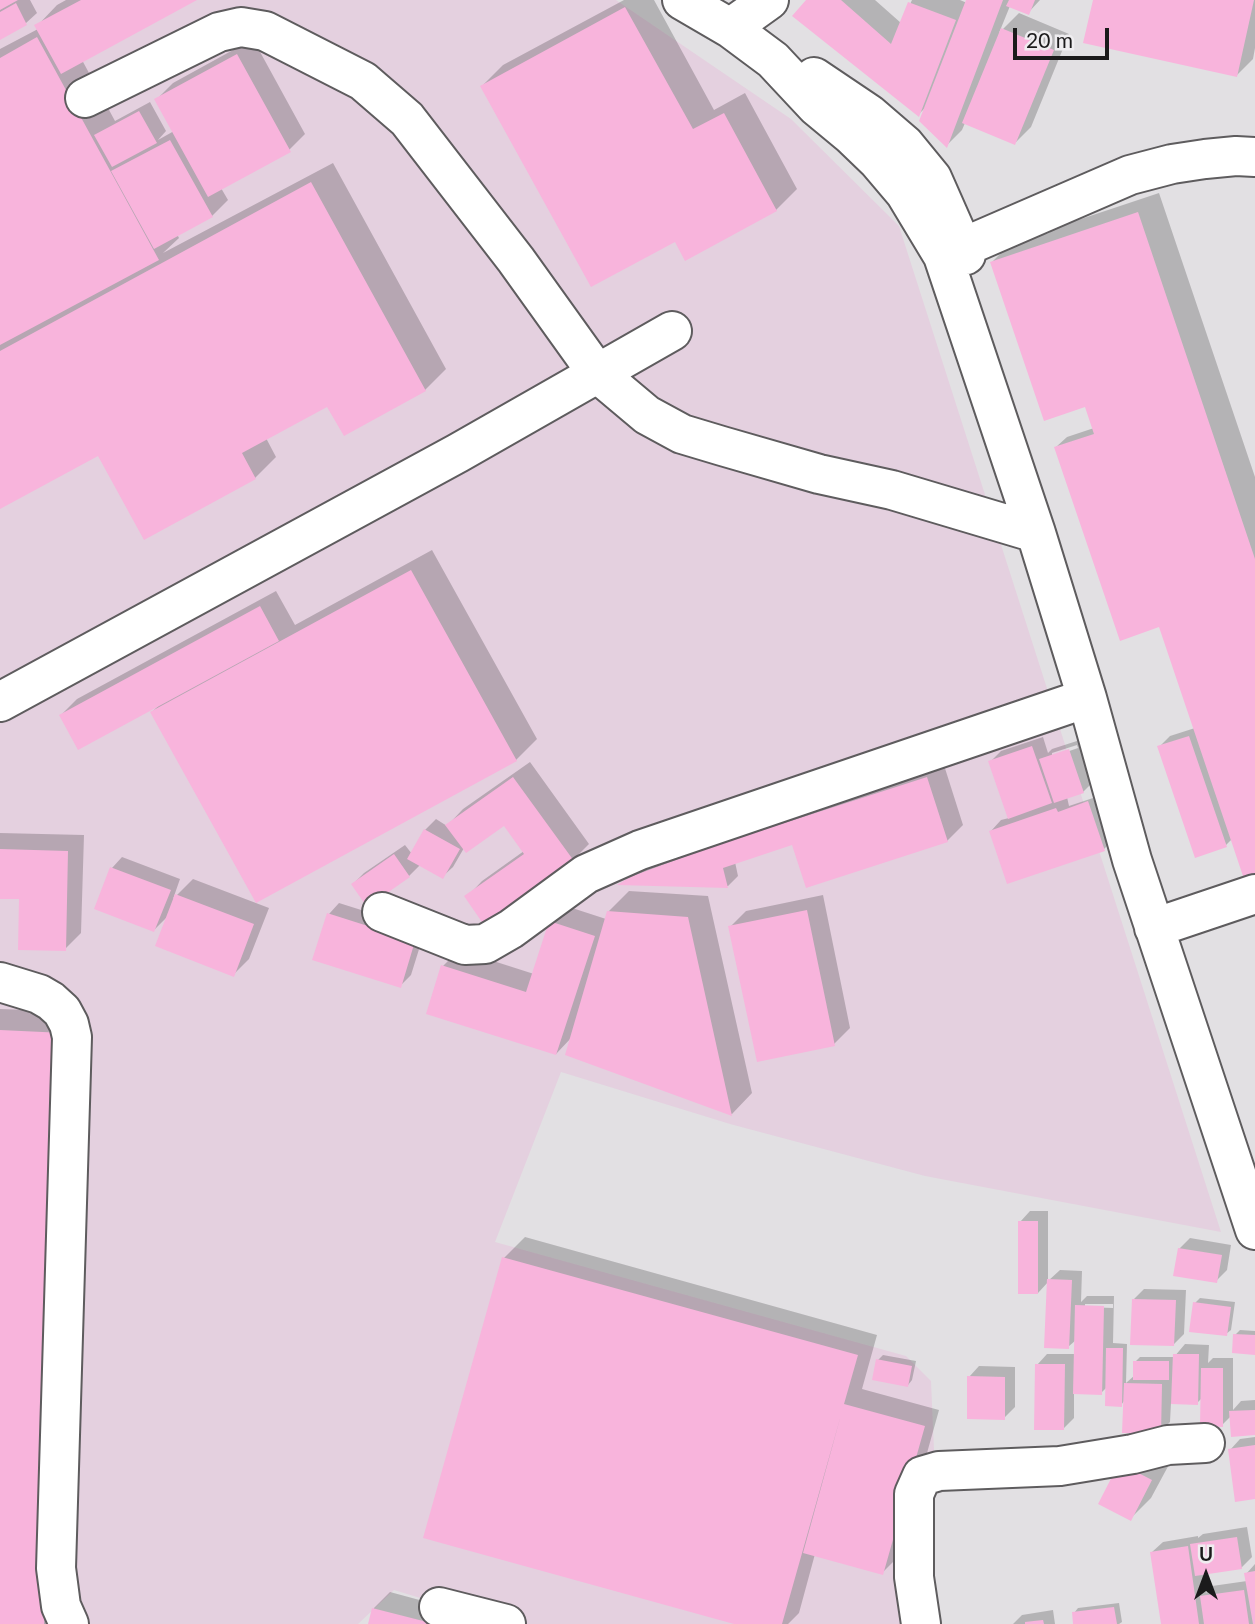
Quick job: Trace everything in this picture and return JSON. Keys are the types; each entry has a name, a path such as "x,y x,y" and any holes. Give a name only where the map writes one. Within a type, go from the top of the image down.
{"street":[{"path":"682,0 730,28 773,60 816,106 877,160 953,252 1072,575 1072,596 1062,617"},
{"path":"730,28 769,0"},
{"path":"85,98 219,32 241,27 265,31 363,81 407,119 516,260 597,373 647,415 682,434 776,463 892,490 1036,533"},
{"path":"953,252 1130,175 1205,159 1255,157"},
{"path":"953,252 1087,698 1132,860 1255,1230"},
{"path":"0,702 458,453 672,331"},
{"path":"382,912 465,945 485,944 511,929 586,874 640,850 1087,698"},
{"path":"1154,928 1255,894"},
{"path":"0,982 39,994 51,1001 62,1011 72,1037 56,1568 61,1606 69,1624"},
{"path":"921,1624 914,1577 914,1508 915,1494 922,1476 939,1471 1060,1466 1133,1454 1168,1445 1205,1443"},
{"path":"439,1607 506,1624"}],"shaded area":[{"path":"0,0 616,0 791,119 899,226 1221,1232 925,1176 730,1124 561,1072 495,1242 906,1356 931,1381 934,1450 932,1562 938,1624 506,1624 394,1590 358,1624 0,1624"}],"building":[{"path":"0,0 18,0 0,10"},
{"path":"81,0 197,0 61,74 34,25"},
{"path":"806,0 841,0 891,44 908,2 956,20 919,117 792,16"},
{"path":"966,0 1003,0 947,148 919,121"},
{"path":"1009,0 1035,0 1029,15 1006,6"},
{"path":"1093,0 1254,0 1237,77 1083,43"},
{"path":"16,3 27,25 0,40 0,12"},
{"path":"625,7 693,129 724,113 777,211 685,261 675,242 591,287 480,86"},
{"path":"1001,28 1054,50 1015,145 962,123"},
{"path":"37,37 159,260 0,345 0,58"},
{"path":"237,54 291,152 208,197 154,99"},
{"path":"139,111 157,143 112,167 94,135"},
{"path":"170,140 213,217 154,249 111,171"},
{"path":"311,182 426,391 344,436 327,407 242,453 256,479 144,540 98,456 0,509 0,351"},
{"path":"1138,212 1255,559 1255,876 1244,879 1159,627 1120,641 1054,447 1094,434 1085,407 1044,421 990,262"},
{"path":"411,570 517,761 256,903 150,712"},
{"path":"260,606 279,641 78,750 59,715"},
{"path":"1189,736 1227,847 1195,858 1157,746"},
{"path":"1032,746 1052,803 1008,819 988,761"},
{"path":"1069,749 1084,793 1054,803 1039,759"},
{"path":"513,777 574,861 484,925 464,896 524,854 504,826 466,853 445,825"},
{"path":"927,777 948,842 806,888 792,845 723,868 728,888 617,885 630,877 716,845"},
{"path":"1088,801 1105,851 1007,884 989,831 1056,808 1058,812"},
{"path":"424,829 460,849 443,879 407,859"},
{"path":"0,849 68,851 66,951 18,950 19,899 0,899"},
{"path":"394,854 410,877 367,907 351,884"},
{"path":"110,867 171,890 154,932 94,909"},
{"path":"175,894 254,924 234,977 155,946"},
{"path":"807,910 835,1046 757,1062 728,926"},
{"path":"607,911 688,917 732,1116 565,1055"},
{"path":"327,913 415,941 401,988 312,960"},
{"path":"549,921 595,936 556,1055 426,1014 441,965 526,992"},
{"path":"0,1030 64,1033 44,1624 0,1624"},
{"path":"1018,1221 1038,1221 1038,1294 1018,1294"},
{"path":"1178,1248 1222,1255 1217,1283 1173,1276"},
{"path":"502,1257 858,1355 844,1404 925,1426 883,1575 803,1553 841,1415 782,1624 734,1624 423,1538"},
{"path":"1047,1279 1072,1280 1069,1349 1044,1348"},
{"path":"1132,1299 1176,1300 1174,1346 1130,1345"},
{"path":"1193,1302 1231,1307 1227,1336 1189,1332"},
{"path":"1075,1305 1104,1306 1102,1395 1073,1394"},
{"path":"1233,1334 1255,1335 1255,1355 1232,1353"},
{"path":"1106,1348 1123,1348 1122,1407 1105,1406"},
{"path":"1173,1354 1199,1354 1198,1405 1171,1404"},
{"path":"876,1359 912,1366 908,1387 872,1380"},
{"path":"1133,1361 1169,1361 1169,1380 1133,1380"},
{"path":"1035,1364 1065,1364 1064,1430 1034,1430"},
{"path":"1201,1368 1223,1368 1223,1427 1200,1426"},
{"path":"967,1376 1005,1377 1005,1420 967,1419"},
{"path":"1124,1383 1162,1384 1161,1434 1122,1433"},
{"path":"1255,1410 1255,1435 1231,1437 1229,1411"},
{"path":"1255,1445 1255,1499 1235,1502 1228,1449"},
{"path":"1119,1463 1152,1480 1131,1521 1098,1504"},
{"path":"1237,1537 1242,1569 1195,1576 1190,1544"},
{"path":"1188,1546 1199,1624 1161,1624 1150,1552"},
{"path":"1255,1571 1255,1624 1253,1624 1244,1573"},
{"path":"1244,1590 1249,1624 1204,1624 1200,1596"},
{"path":"1114,1607 1117,1624 1073,1624 1072,1612"},
{"path":"372,1608 431,1623 431,1624 368,1624"},
{"path":"1043,1620 1044,1624 1025,1624 1025,1622"}]}
